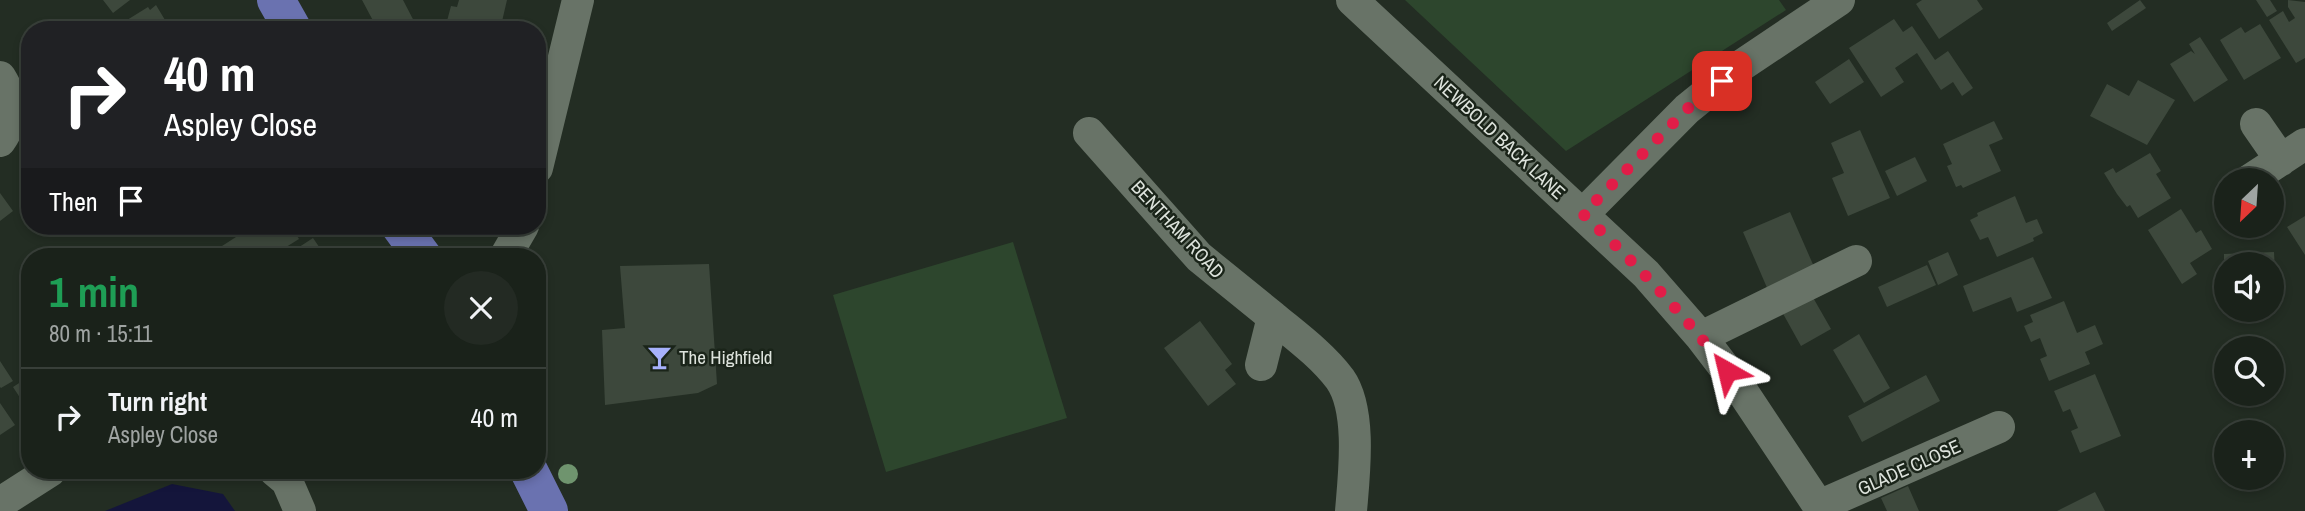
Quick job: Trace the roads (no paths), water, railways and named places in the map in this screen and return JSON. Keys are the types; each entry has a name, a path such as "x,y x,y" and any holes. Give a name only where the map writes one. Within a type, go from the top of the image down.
{"main road":[{"path":"276,0 288,21"},
{"path":"533,479 549,511"}],"street":[{"path":"546,131 578,0"},
{"name":"NEWBOLD BACK LANE","path":"1352,0 1646,274 1702,337 1740,388 1821,509"},
{"path":"1583,214 1687,109 1739,67 1839,0"},
{"path":"0,76 13,107 12,122 0,141"},
{"path":"2256,124 2293,152 2268,168"},
{"name":"BENTHAM ROAD","path":"1089,133 1199,257 1314,351 1341,381 1351,404 1355,464 1351,511"},
{"path":"1702,337 1856,261"},
{"path":"1261,365 1273,317"},
{"name":"GLADE CLOSE","path":"1821,509 1999,427"},
{"path":"0,503 38,479"},
{"path":"290,479 300,511"}],"place":[{"name":"The Highfield","path":"659,357"}]}
